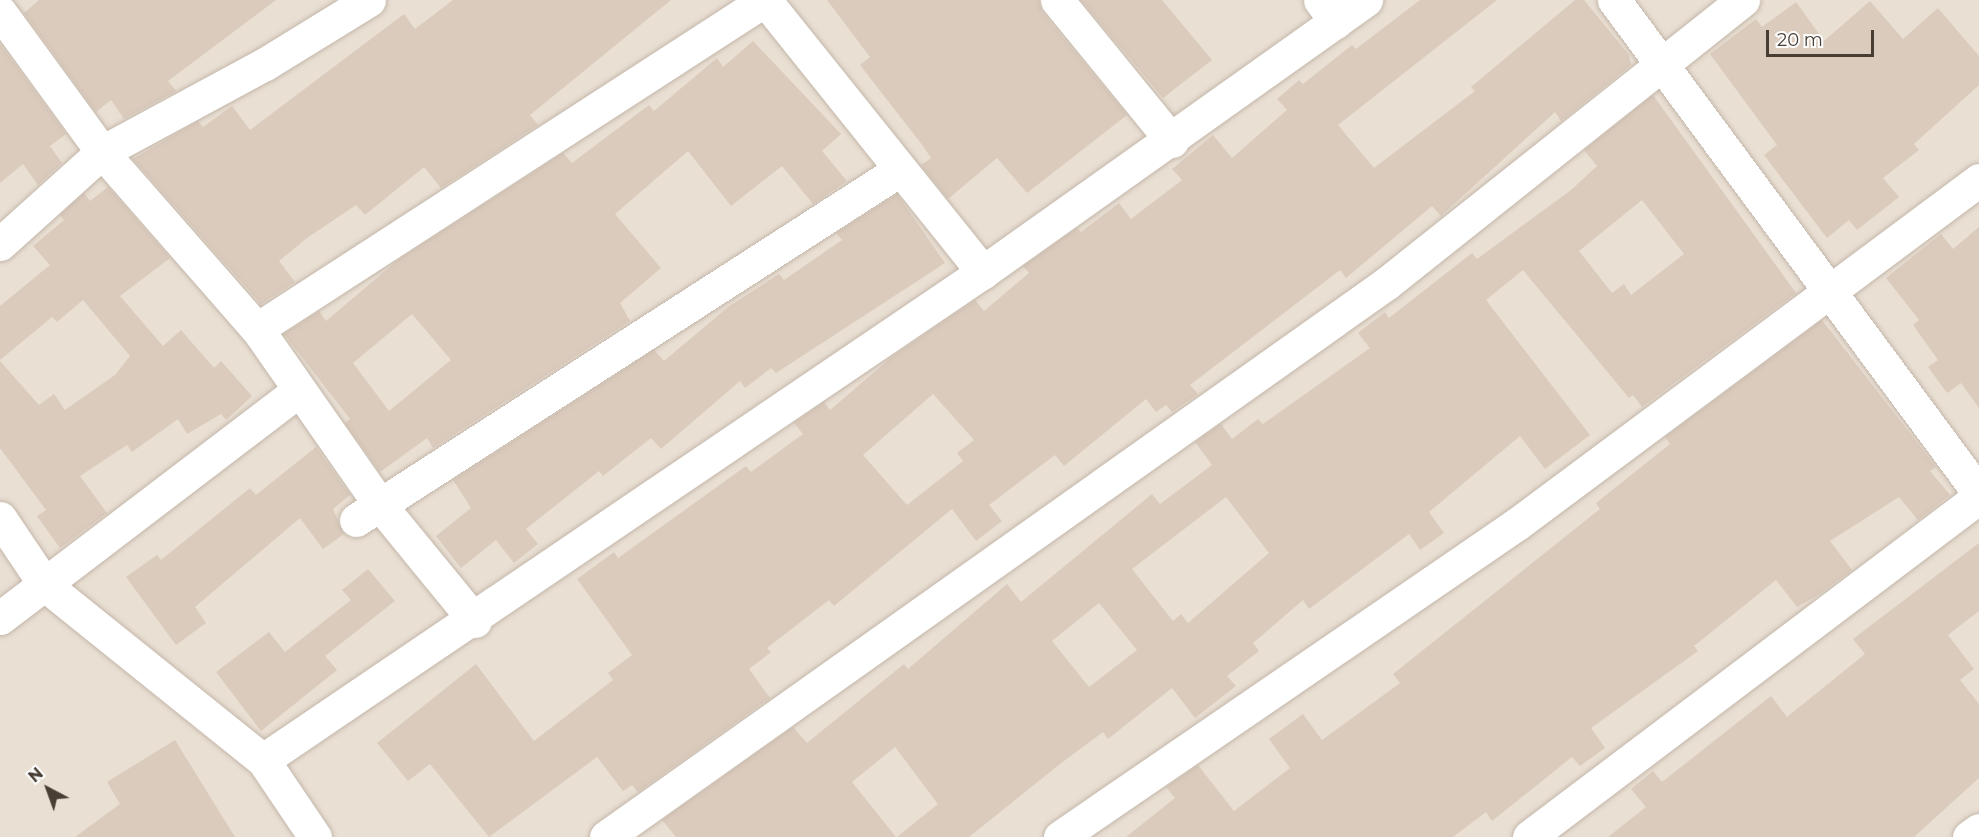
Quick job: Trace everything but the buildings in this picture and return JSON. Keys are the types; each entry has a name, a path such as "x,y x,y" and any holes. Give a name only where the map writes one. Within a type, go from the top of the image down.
{"street":[{"path":"0,244 102,152 265,64 369,0"},
{"path":"257,329 765,0 898,171 983,272"},
{"path":"1057,0 1172,141"},
{"path":"264,760 475,621 1172,141 1328,11 1366,0"},
{"path":"1529,837 1979,495 1614,0"},
{"path":"606,837 1387,283 1664,68 1743,0"},
{"path":"0,12 102,152 257,329 299,390 368,512 475,621"},
{"path":"368,512 898,171"},
{"path":"1060,837 1517,524 1979,180"},
{"path":"0,618 299,390"},
{"path":"0,518 45,585 264,760 315,837"},
{"path":"1969,837 1979,830"}],"shaded area":[{"path":"0,0 1979,0 1979,837 0,837"}]}
